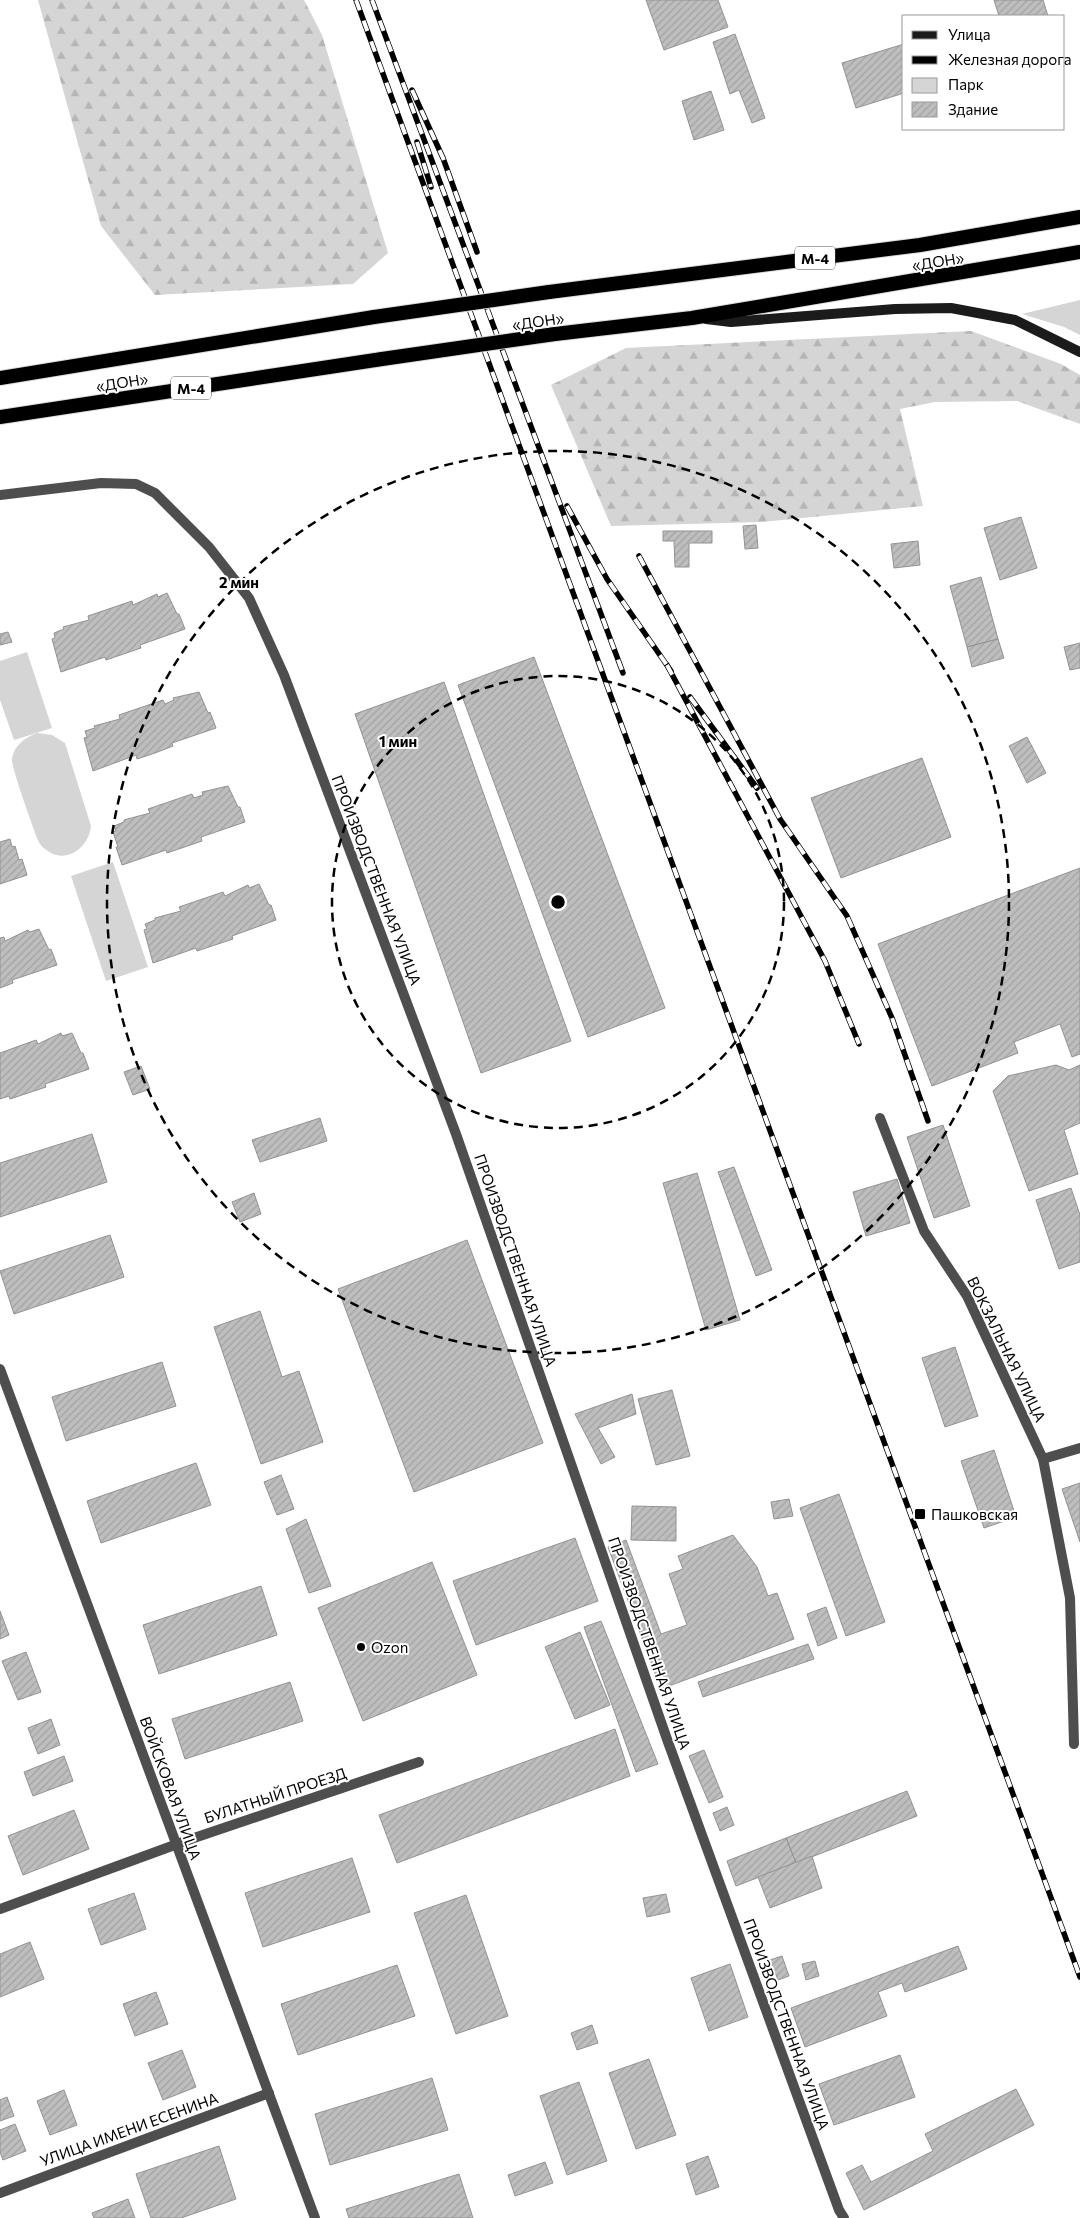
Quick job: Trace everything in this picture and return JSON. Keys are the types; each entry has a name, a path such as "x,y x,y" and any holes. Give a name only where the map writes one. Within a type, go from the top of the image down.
{"highway":[{"name":"«ДОН»","path":"0,378 374,317 549,292 920,245 1080,217"},
{"name":"«ДОН»","path":"0,417 555,334 692,318 1080,252"}],"main road":[{"path":"692,318 731,322 895,309 951,308 1015,320 1080,352"}],"street":[{"name":"ПРОИЗВОДСТВЕННАЯ УЛИЦА","path":"0,495 101,483 136,484 155,493 209,546 249,598 284,675 452,1124 668,1742 839,2210 844,2218"},
{"name":"ВОКЗАЛЬНАЯ УЛИЦА","path":"880,1118 924,1231 968,1296 1043,1459 1070,1598 1074,1744"},
{"name":"ВОЙСКОВАЯ УЛИЦА","path":"0,1368 315,2218"},
{"path":"1043,1459 1080,1448"},
{"name":"БУЛАТНЫЙ ПРОЕЗД","path":"0,1909 176,1844 419,1762"},
{"name":"УЛИЦА ИМЕНИ ЕСЕНИНА","path":"0,2193 269,2093"}],"green space":[{"path":"38,0 304,0 322,35 388,253 353,284 155,295 101,226"},
{"path":"1080,300 1080,335 1064,327 1022,314"},
{"path":"971,331 1061,364 1080,375 1080,424 1017,401 935,402 900,409 923,506 762,522 611,526 551,385 626,348"},
{"path":"27,652 52,728 14,740 0,700 0,661"},
{"path":"37,733 52,735 65,743 91,826 86,841 75,852 68,855 60,856 53,854 39,842 13,766 13,755 17,746"},
{"path":"113,862 148,967 106,981 71,876"}],"building":[{"path":"646,0 718,0 728,27 664,50"},
{"path":"994,0 1043,0 1048,15 999,15"},
{"path":"735,34 765,118 752,123 739,90 730,94 713,42"},
{"path":"902,45 902,94 856,108 842,63"},
{"path":"711,91 724,130 694,140 682,101"},
{"path":"1021,517 1037,568 1000,580 984,528"},
{"path":"756,525 758,548 745,549 743,526"},
{"path":"663,531 712,531 712,543 689,543 689,567 675,567 674,541 663,541"},
{"path":"918,541 920,565 894,568 891,544"},
{"path":"981,577 998,639 967,647 950,586"},
{"path":"167,593 185,629 140,645 141,648 106,660 105,657 61,672 52,639 55,638 54,633 64,629 63,627 89,620 88,616 132,601 133,605 157,594 158,597"},
{"path":"8,632 12,642 0,645 0,634"},
{"path":"998,639 1004,658 972,667 967,647"},
{"path":"1080,643 1080,668 1070,670 1064,647"},
{"path":"534,657 665,1008 588,1037 458,685"},
{"path":"444,682 571,1041 481,1073 355,714"},
{"path":"199,692 216,728 172,743 173,746 155,753 137,759 136,755 93,771 84,738 87,737 85,731 95,728 94,726 120,719 119,715 163,700 165,704 174,700 173,698"},
{"path":"1027,737 1046,773 1027,783 1009,746"},
{"path":"922,758 951,837 841,878 811,798"},
{"path":"228,786 238,807 240,807 245,822 201,837 202,841 167,853 166,850 122,865 116,847 118,847 113,832 116,831 114,826 124,822 124,820 150,813 148,809 192,794 194,798 203,795 202,792"},
{"path":"10,839 12,847 15,846 19,860 22,859 27,875 0,884 0,842"},
{"path":"1080,868 1080,1054 1072,1057 1060,1024 1014,1042 1018,1053 932,1086 878,944"},
{"path":"259,884 269,905 271,905 276,920 232,936 233,939 197,951 196,948 153,963 144,930 147,929 145,924 155,920 155,918 181,911 179,907 223,892 225,896 248,885 249,888"},
{"path":"39,929 49,950 51,949 57,965 12,980 13,983 0,988 0,938 4,937 5,941 28,930 30,932"},
{"path":"61,1033 62,1036 72,1033 89,1069 45,1084 46,1087 10,1099 9,1096 0,1099 0,1053 36,1040 38,1044"},
{"path":"1056,1065 1069,1070 1080,1065 1080,1123 1064,1130 1078,1174 1029,1191 993,1091 1008,1076"},
{"path":"141,1066 150,1089 133,1095 124,1072"},
{"path":"320,1118 327,1141 260,1162 252,1140"},
{"path":"943,1125 970,1206 934,1218 907,1137"},
{"path":"92,1134 107,1182 0,1217 0,1163"},
{"path":"734,1167 772,1270 756,1276 718,1172"},
{"path":"697,1173 740,1320 706,1330 663,1183"},
{"path":"897,1179 910,1223 866,1236 853,1192"},
{"path":"1071,1188 1080,1215 1080,1262 1059,1269 1036,1200"},
{"path":"254,1193 261,1214 240,1222 232,1202"},
{"path":"110,1235 124,1277 14,1314 0,1271"},
{"path":"467,1240 543,1443 414,1492 338,1289"},
{"path":"260,1311 282,1377 299,1371 323,1442 261,1464 214,1327"},
{"path":"955,1347 978,1416 945,1427 922,1358"},
{"path":"162,1362 176,1406 66,1441 52,1397"},
{"path":"672,1390 690,1456 656,1465 638,1399"},
{"path":"632,1394 636,1414 598,1428 615,1457 601,1464 575,1414"},
{"name":"Пашковская","path":"994,1450 1016,1517 984,1528 961,1461"},
{"path":"196,1463 211,1505 101,1543 87,1501"},
{"path":"281,1475 294,1509 277,1515 264,1482"},
{"path":"1080,1483 1080,1542 1062,1489"},
{"path":"839,1494 885,1622 846,1636 800,1508"},
{"path":"789,1499 793,1516 774,1519 771,1502"},
{"path":"632,1506 676,1507 676,1541 631,1540"},
{"path":"306,1519 331,1586 309,1593 286,1529"},
{"path":"733,1535 757,1567 768,1596 777,1593 794,1639 661,1689 608,1547 626,1540 661,1634 687,1625 669,1574 683,1569 678,1556"},
{"path":"575,1538 598,1601 476,1645 453,1581"},
{"path":"432,1562 477,1675 363,1721 318,1608"},
{"path":"261,1586 277,1635 159,1674 143,1625"},
{"path":"826,1607 837,1638 818,1646 807,1614"},
{"path":"0,1611 9,1635 0,1639"},
{"path":"601,1621 658,1764 636,1772 584,1627"},
{"path":"580,1632 610,1705 575,1719 545,1647"},
{"path":"808,1644 814,1659 703,1697 698,1682"},
{"path":"26,1652 41,1692 18,1700 2,1661"},
{"path":"290,1682 303,1721 185,1759 172,1719"},
{"path":"51,1719 60,1745 38,1754 28,1728"},
{"path":"615,1729 630,1776 397,1863 379,1815"},
{"path":"704,1750 723,1797 709,1803 689,1756"},
{"path":"64,1756 73,1781 33,1796 24,1772"},
{"path":"907,1791 917,1816 796,1863 786,1838"},
{"path":"727,1807 734,1825 720,1831 713,1813"},
{"path":"74,1810 89,1849 23,1875 8,1836"},
{"path":"786,1838 796,1863 736,1886 727,1861"},
{"path":"812,1856 822,1888 770,1908 758,1877"},
{"path":"352,1858 370,1912 263,1947 245,1893"},
{"path":"134,1893 146,1929 101,1945 88,1909"},
{"path":"666,1894 670,1912 647,1917 643,1898"},
{"path":"466,1895 508,2016 456,2034 414,1913"},
{"path":"30,1942 44,1979 0,1997 0,1954"},
{"path":"958,1946 967,1969 905,1992 902,1983 878,1992 887,2016 805,2047 791,2008"},
{"path":"782,1956 789,1976 778,1980 770,1960"},
{"path":"815,1961 819,1976 806,1980 802,1964"},
{"path":"730,1964 748,2017 709,2031 691,1978"},
{"path":"397,1965 415,2016 298,2055 281,2004"},
{"path":"156,1992 168,2024 135,2036 123,2004"},
{"path":"592,2025 598,2043 577,2050 571,2033"},
{"path":"182,2050 196,2087 163,2100 148,2063"},
{"path":"900,2055 915,2097 834,2125 819,2084"},
{"path":"649,2059 676,2135 636,2149 609,2073"},
{"path":"432,2078 448,2130 330,2165 315,2114"},
{"path":"579,2082 607,2161 567,2175 540,2096"},
{"path":"1016,2089 1034,2125 864,2210 846,2173 862,2165 871,2182 933,2151 925,2134"},
{"path":"64,2090 77,2125 50,2135 37,2101"},
{"path":"7,2097 14,2116 0,2121 0,2100"},
{"path":"15,2124 26,2151 3,2160 0,2152 0,2130"},
{"path":"219,2146 236,2199 181,2218 151,2218 136,2174"},
{"path":"708,2156 719,2187 696,2195 686,2164"},
{"path":"545,2162 553,2183 515,2196 508,2175"},
{"path":"459,2174 473,2218 349,2218 346,2209"},
{"path":"128,2199 135,2218 94,2218 92,2213"}],"railway":[{"path":"356,0 1080,1977"},
{"path":"372,0 623,673"},
{"path":"412,90 443,158 477,252"},
{"path":"417,142 431,187"},
{"path":"567,506 607,579 671,671"},
{"path":"639,556 780,819 847,916 892,1018 928,1121"},
{"path":"667,665 825,961 859,1044"},
{"path":"690,697 757,788"}],"place":[{"name":"Пашковская","path":"920,1514"},
{"name":"Ozon","path":"361,1647"}]}
